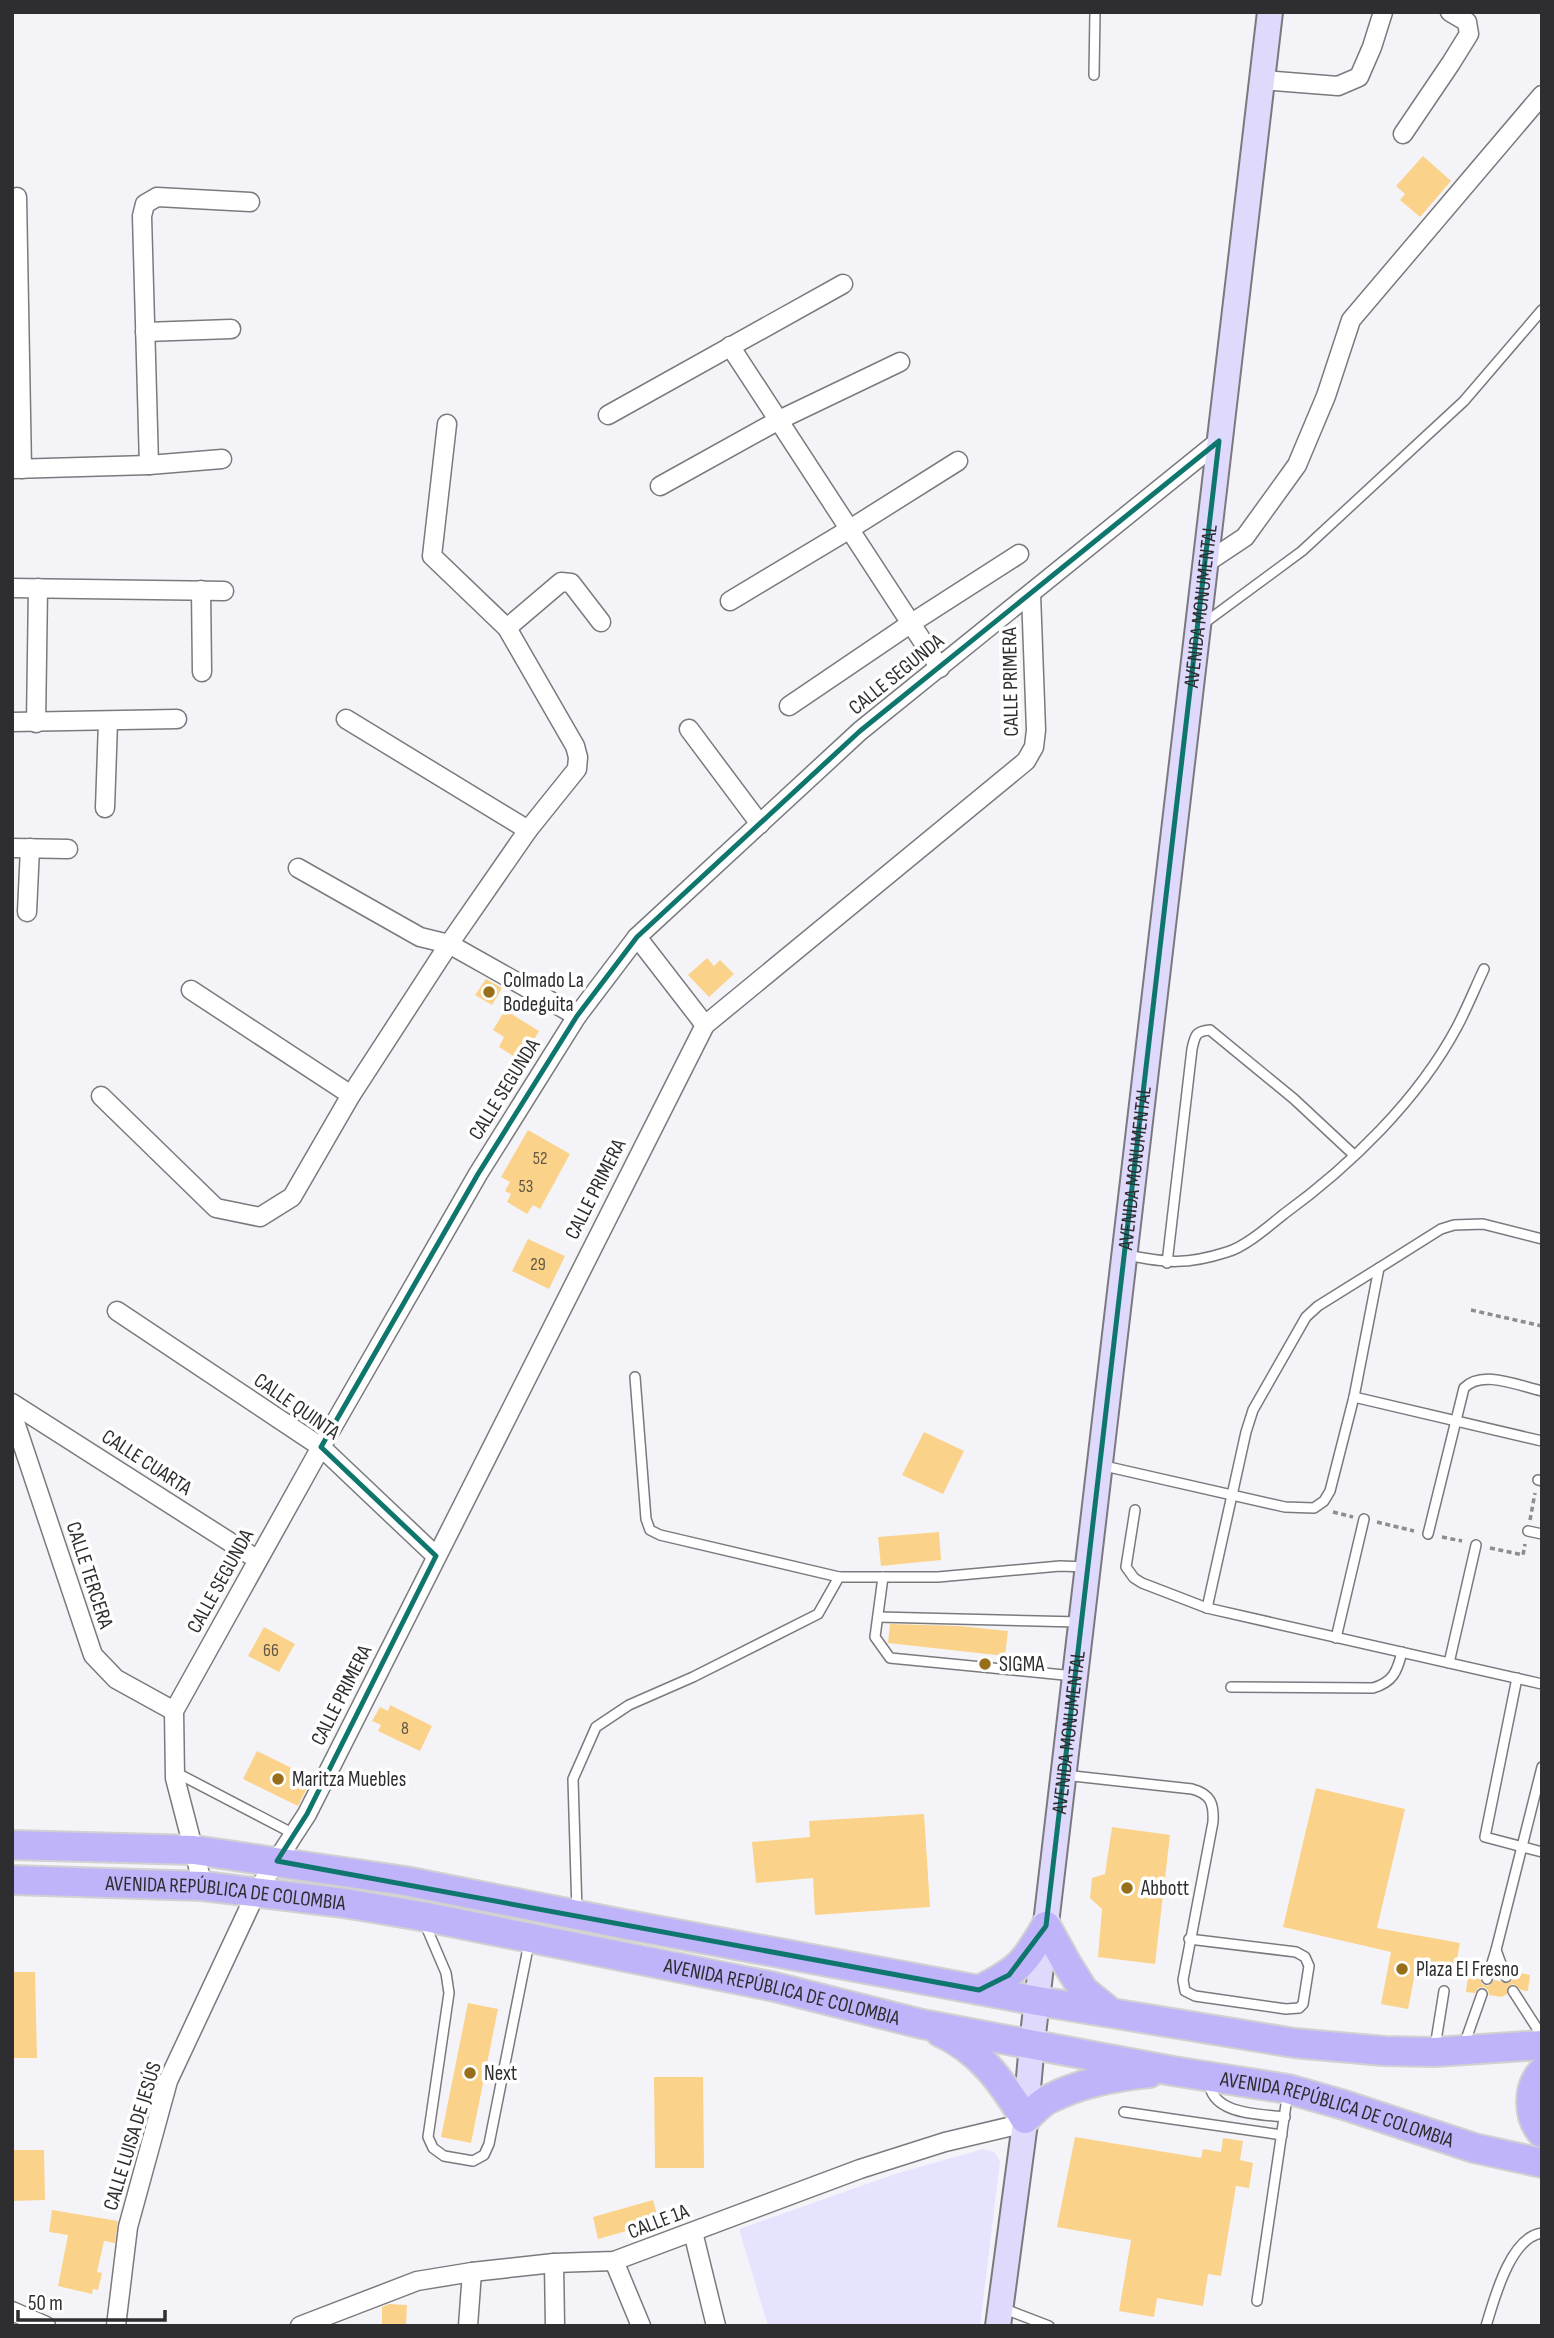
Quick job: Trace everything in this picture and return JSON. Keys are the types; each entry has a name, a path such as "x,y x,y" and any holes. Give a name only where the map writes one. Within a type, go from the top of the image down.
{"main road":[{"name":"AVENIDA MONUMENTAL","path":"999,2317 1025,2121 1270,12"},
{"path":"12,1827 46,1846"},
{"name":"AVENIDA REPÚBLICA DE COLOMBIA","path":"12,1845 194,1850 277,1861 459,1891 1038,2001 1294,2043 1384,2051 1434,2052 1542,2045"},
{"name":"AVENIDA REPÚBLICA DE COLOMBIA","path":"12,1880 203,1886 455,1922 775,1987 922,2024 1210,2076 1286,2103 1344,2105 1474,2148 1542,2162"},
{"path":"455,1922 459,1891"},
{"path":"979,1990 1009,1975 1030,1955 1046,1926"},
{"path":"1046,1926 1084,1992 1111,2013"},
{"path":"922,2024 960,2042 984,2062 1006,2089 1025,2121 1048,2099 1076,2088 1135,2074 1173,2071"},
{"path":"1542,2072 1538,2074 1532,2093 1531,2114 1542,2133"}],"street":[{"path":"1262,80 1338,86 1359,77 1372,47 1382,12"},
{"path":"1403,134 1469,34 1467,22 1450,12"},
{"path":"1206,563 1245,537 1297,465 1326,396 1351,320 1542,95"},
{"path":"17,197 17,469 149,465 222,459"},
{"path":"149,465 142,216 145,204 157,197 250,202"},
{"path":"608,415 843,284"},
{"path":"145,332 230,329"},
{"path":"730,346 940,668"},
{"path":"660,486 779,420 900,362"},
{"path":"101,1096 216,1208 260,1217 292,1197 351,1096 449,944 528,830 577,769 575,746 507,628 432,556 447,424"},
{"name":"CALLE SEGUNDA","path":"174,1711 321,1447 478,1174 577,1016 637,937 860,731 1219,441"},
{"path":"730,601 958,461"},
{"path":"789,706 1019,554"},
{"path":"507,628 561,582 566,581 571,583 601,622"},
{"path":"12,588 224,590"},
{"path":"36,723 38,588"},
{"path":"201,590 202,672"},
{"name":"CALLE PRIMERA","path":"257,1892 307,1814 705,1025 1026,761 1034,747 1036,730 1031,594"},
{"path":"12,722 177,719"},
{"path":"346,719 528,830"},
{"path":"105,808 108,722"},
{"path":"689,729 760,824"},
{"path":"27,912 21,848 68,849"},
{"path":"298,868 420,937 449,944 577,1016"},
{"path":"637,937 705,1025"},
{"path":"191,990 351,1096"},
{"name":"CALLE QUINTA","path":"117,1311 321,1447 436,1556"},
{"name":"CALLE CUARTA","path":"12,1403 258,1560"},
{"name":"CALLE TERCERA","path":"12,1413 93,1656 116,1679 174,1711"},
{"path":"174,1711 175,1772 203,1886"},
{"name":"CALLE LUISA DE JESÚS","path":"116,2326 128,2227 168,2081 257,1892"},
{"name":"CALLE 1A","path":"307,2324 417,2281 554,2263 614,2261 860,2169 945,2142 1025,2121"},
{"path":"692,2232 716,2326"},
{"path":"614,2261 641,2326"},
{"path":"554,2263 555,2326"},
{"path":"468,2326 472,2272"},
{"path":"12,2311 46,2326"}],"lane":[{"path":"1094,75 1095,12"},
{"path":"1197,629 1302,551 1464,401 1542,310"},
{"path":"1124,1255 1167,1263 1191,1261 1230,1251 1315,1192 1338,1173 1399,1108 1430,1069 1457,1028 1484,969"},
{"path":"1167,1263 1192,1049 1195,1035 1200,1031 1210,1030 1294,1099 1354,1155"},
{"path":"1207,1608 1253,1410 1306,1317 1318,1306 1441,1229 1454,1225 1483,1224 1542,1239"},
{"path":"1100,1465 1285,1507 1314,1508 1324,1501 1333,1478 1354,1396 1379,1268"},
{"path":"635,1377 646,1519 650,1530 660,1535 839,1577 938,1577 1060,1566 1088,1567"},
{"path":"1428,1534 1464,1388 1469,1382 1488,1379 1542,1391"},
{"path":"1354,1396 1542,1441"},
{"path":"1135,1510 1127,1559 1129,1573 1142,1583 1207,1608 1542,1684"},
{"path":"1336,1637 1364,1519"},
{"path":"1528,1531 1542,1534"},
{"path":"1449,1663 1476,1545"},
{"path":"577,1914 573,1779 596,1727 629,1705 693,1677 818,1614 839,1577"},
{"path":"883,1577 875,1637 890,1658 1075,1676"},
{"path":"878,1616 1081,1622"},
{"path":"1231,1687 1373,1688 1392,1680 1398,1670 1402,1652"},
{"path":"1517,1678 1485,1837 1542,1852"},
{"path":"1487,1979 1542,1767"},
{"path":"175,1772 294,1834"},
{"path":"1064,1775 1192,1789 1203,1792 1210,1798 1214,1809 1213,1822 1189,1939 1183,1980 1189,1994 1286,2009 1299,2008 1303,2004 1309,1966 1302,1955 1296,1952 1189,1939"},
{"path":"421,1916 446,1973 449,1993 428,2137 433,2148 444,2156 473,2161 484,2155 489,2144 530,1938"},
{"path":"1496,1950 1506,1977"},
{"path":"1434,2052 1444,1991"},
{"path":"1513,1991 1542,2036"},
{"path":"1462,2050 1482,1994"},
{"path":"1257,2301 1286,2103"},
{"path":"1124,2112 1282,2135"},
{"path":"1486,2326 1501,2279 1518,2249 1534,2234 1542,2233"},
{"path":"999,2317 1049,2326"}],"path":[{"path":"1471,1310 1542,1326"}],"highlighted area":[{"path":"1219,441 1046,1926 1009,1975 979,1990 277,1861 307,1814 436,1556 321,1447 478,1174 577,1016 637,937 860,731"}],"shaded area":[{"path":"983,2149 994,2152 1000,2161 980,2326 768,2326 739,2229 895,2174"}],"building":[{"path":"1423,156 1451,181 1420,217 1400,200 1405,194 1396,186"},
{"path":"707,958 714,966 720,960 734,974 709,997 688,975"},
{"name":"Colmado La Bodeguita","path":"486,979 502,988 492,1005 475,995"},
{"path":"505,1010 539,1031 521,1061 499,1047 504,1037 493,1030"},
{"path":"528,1130 570,1154 540,1209 533,1205 527,1214 507,1202 511,1194 505,1191 510,1182 501,1177"},
{"path":"528,1239 565,1256 549,1289 512,1271"},
{"path":"924,1432 964,1451 943,1494 902,1475"},
{"path":"939,1532 941,1560 881,1566 878,1537"},
{"path":"890,1624 1008,1631 1005,1656 888,1643"},
{"path":"264,1627 295,1644 279,1672 248,1656"},
{"path":"390,1705 432,1726 420,1751 378,1731 381,1725 372,1721 380,1707 388,1711"},
{"name":"Maritza Muebles","path":"257,1751 312,1778 298,1806 243,1779"},
{"path":"1316,1788 1405,1809 1377,1928 1460,1943 1455,1970 1417,1963 1408,2009 1381,2004 1391,1952 1283,1927"},
{"path":"924,1814 930,1907 815,1915 813,1878 756,1883 752,1842 810,1837 809,1821"},
{"name":"Abbott","path":"1112,1827 1170,1835 1155,1964 1098,1957 1102,1909 1090,1898 1092,1878 1105,1874"},
{"path":"1511,1971 1530,1975 1528,1991 1513,1984 1502,1997 1489,1995 1484,1987 1478,1988 1475,1993 1466,1992 1468,1976 1480,1978 1482,1984 1488,1986 1494,1980 1509,1983 1513,1979"},
{"path":"12,1972 35,1972 37,2058 12,2058"},
{"name":"Next","path":"468,2003 498,2009 471,2143 441,2137"},
{"path":"654,2077 703,2077 704,2168 655,2168"},
{"path":"1075,2137 1201,2158 1203,2149 1221,2152 1223,2138 1243,2141 1240,2160 1253,2163 1249,2188 1236,2186 1221,2276 1208,2274 1203,2306 1157,2298 1154,2317 1119,2311 1131,2240 1057,2227"},
{"path":"12,2150 44,2150 45,2200 12,2201"},
{"path":"653,2200 659,2222 598,2239 593,2217"},
{"path":"52,2210 118,2221 115,2243 104,2241 97,2272 102,2273 98,2290 93,2289 92,2294 58,2286 68,2235 49,2232"},
{"path":"389,2304 407,2305 406,2326 382,2326 382,2307"}],"place":[{"name":"Colmado La Bodeguita","path":"489,992"},
{"name":"SIGMA","path":"985,1664"},
{"name":"Maritza Muebles","path":"278,1779"},
{"name":"Abbott","path":"1127,1888"},
{"name":"Plaza El Fresno","path":"1402,1969"},
{"name":"Next","path":"470,2073"}]}
